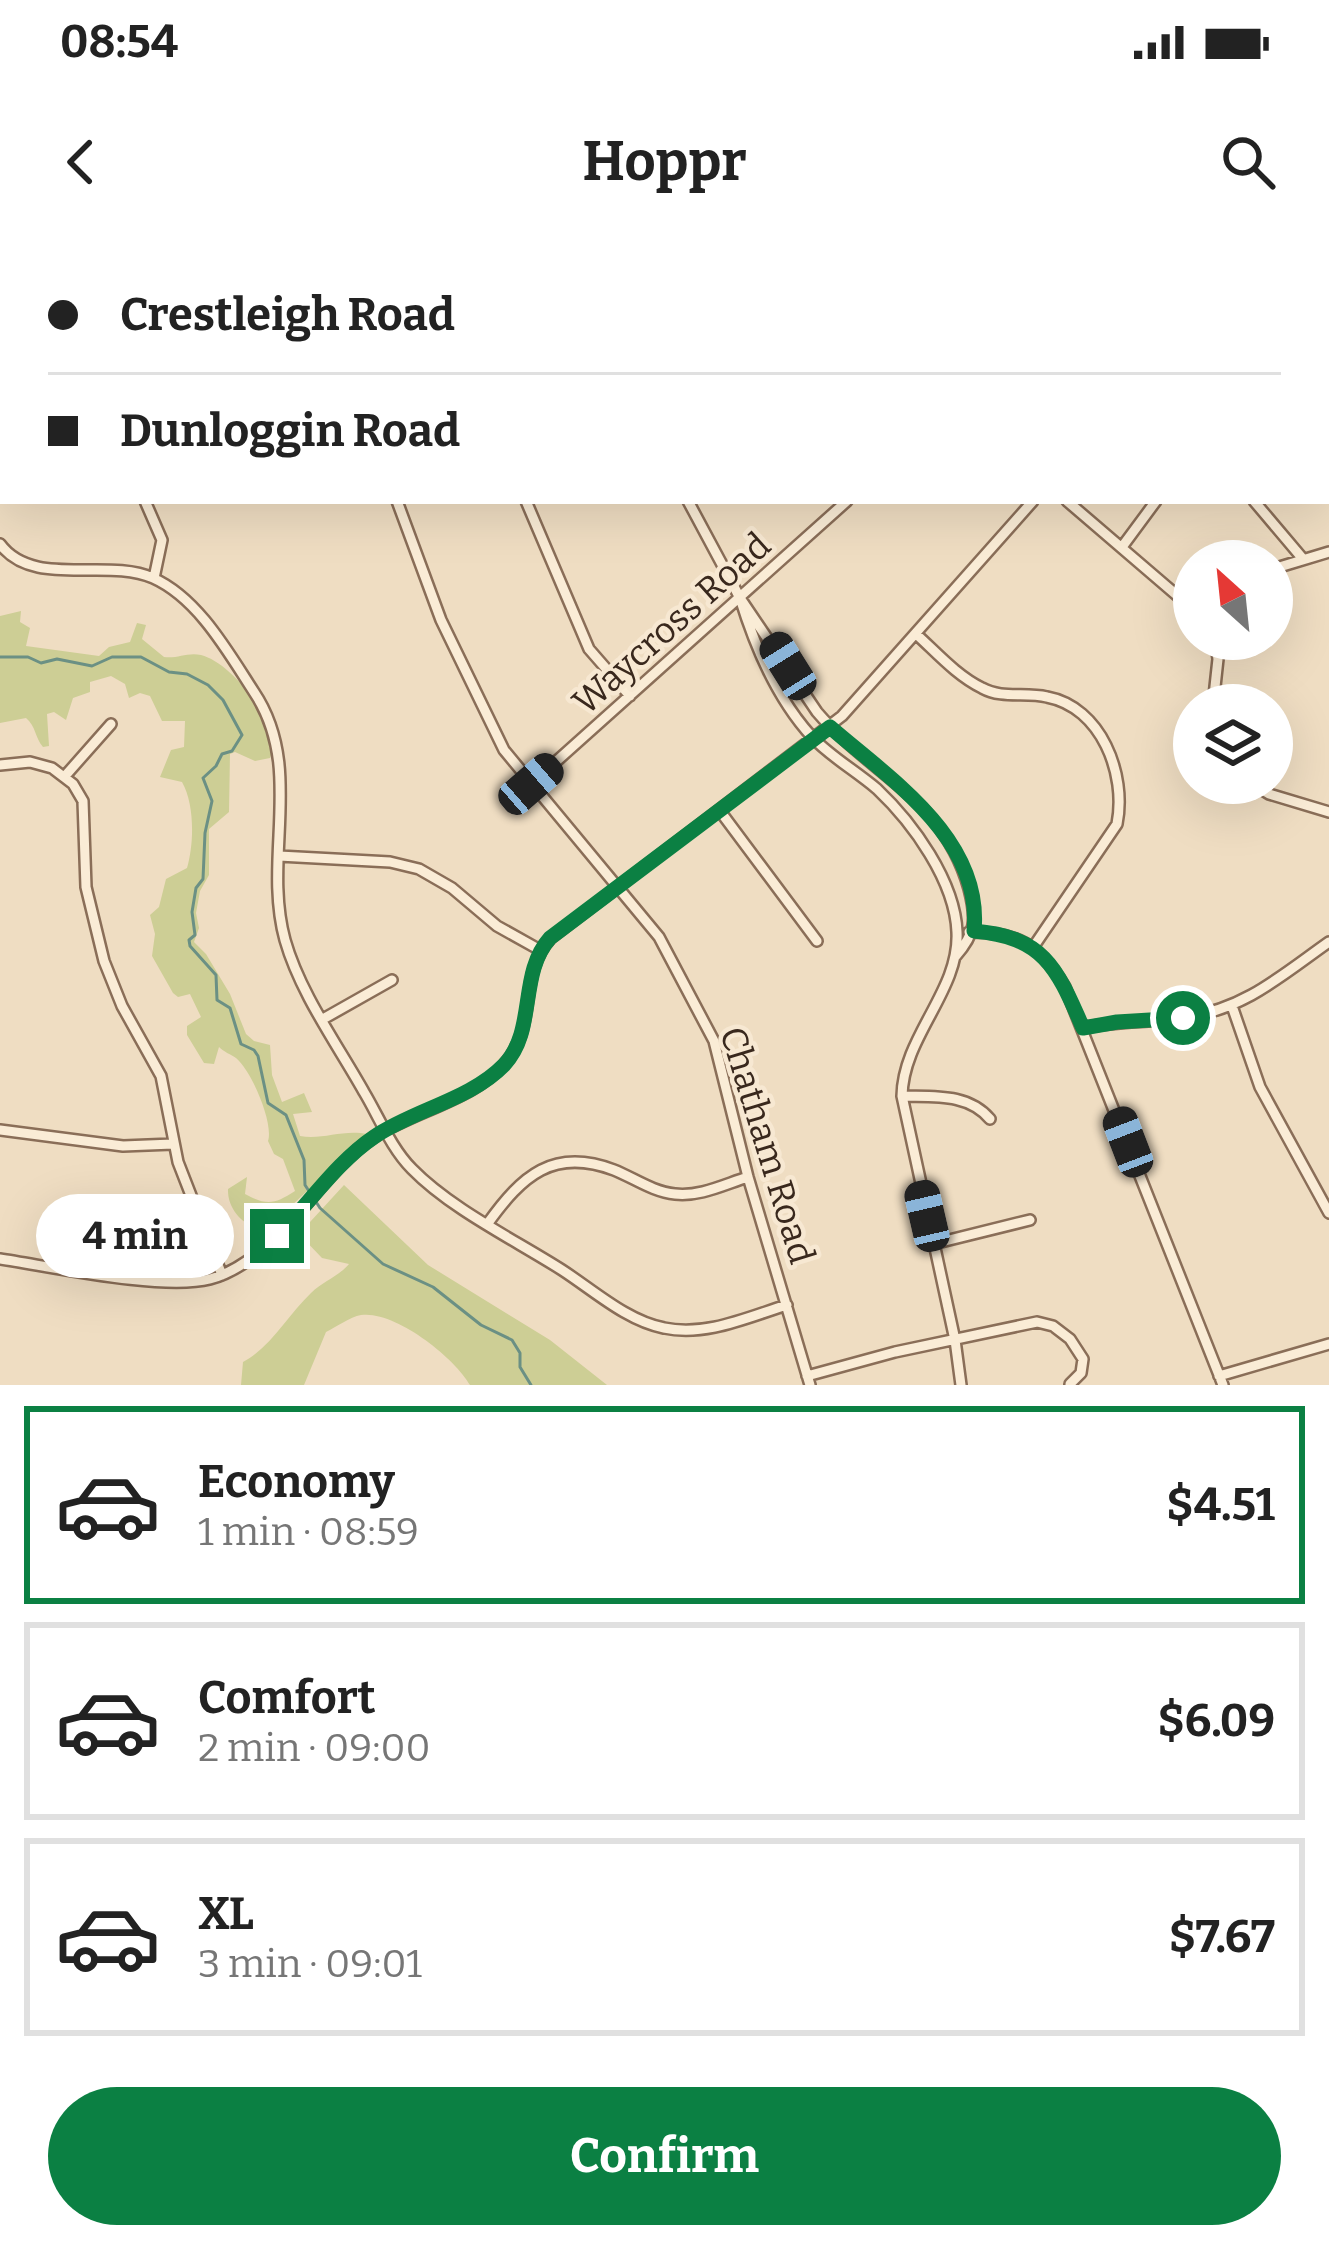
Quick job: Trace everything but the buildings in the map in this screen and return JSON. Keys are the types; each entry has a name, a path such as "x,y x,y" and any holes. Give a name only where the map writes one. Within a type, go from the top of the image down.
{"street":[{"path":"146,504 163,540 154,578"},
{"name":"Chatham Road","path":"398,504 451,642 504,750 668,950 713,1040 809,1380"},
{"path":"527,504 589,650 629,696"},
{"path":"690,504 740,598 771,676 814,740 873,786 941,876 957,932 955,957"},
{"path":"0,1259 179,1282 222,1275 259,1252 359,1149 502,1067 519,1042 540,950 557,932 830,727 1030,504"},
{"path":"1071,504 1173,592"},
{"path":"1122,547 1154,504"},
{"path":"1257,504 1303,559"},
{"name":"Waycross Road","path":"531,784 740,598 834,506"},
{"path":"0,544 8,555 29,566 117,568 154,578 184,598 209,627 271,722 281,772 279,908 286,943 323,1019 412,1169 656,1327 708,1329 787,1305"},
{"path":"1293,562 1329,552"},
{"path":"740,598 830,727 899,782 940,830 967,883 976,918 974,931 955,957 906,1062 902,1096 961,1385"},
{"path":"916,634 982,688 1047,697 1074,707 1097,728 1109,752 1119,800 1118,824 1034,946"},
{"path":"65,776 111,724"},
{"path":"0,765 41,764 65,776 78,791 86,813 86,886 104,961 122,1006 161,1076 173,1144 222,1275"},
{"path":"1293,801 1329,812"},
{"path":"720,812 817,941"},
{"path":"279,856 419,868 452,888 496,926 540,950"},
{"path":"957,932 1005,935 1034,946 1055,971 1083,1028 1221,1380 1329,1345"},
{"path":"1083,1028 1186,1018 1232,1006 1274,985 1329,942"},
{"path":"323,1019 392,980"},
{"path":"1232,1006 1260,1087 1329,1213"},
{"path":"902,1096 971,1102 989,1119"},
{"path":"0,1130 123,1146 173,1144"},
{"path":"488,1222 520,1182 558,1164 602,1166 660,1191 682,1195 748,1177"},
{"path":"933,1244 1030,1220"},
{"path":"809,1380 1026,1324 1052,1326 1070,1339 1083,1359 1082,1373 1070,1384"}],"green space":[{"path":"21,611 20,622 30,628 26,646 99,656 109,647 130,642 137,623 146,625 142,639 164,657 201,655 227,670 252,698 269,730 270,758 255,761 230,754 229,812 209,829 209,875 200,891 194,942 230,994 246,1034 270,1045 272,1075 282,1102 304,1093 312,1112 293,1114 300,1136 367,1134 267,1229 239,1217 228,1189 247,1177 245,1194 265,1202 295,1191 283,1159 274,1154 268,1141 260,1097 242,1064 219,1047 214,1064 204,1063 187,1035 187,1026 201,1017 190,994 178,997 173,993 152,956 155,934 150,915 159,907 166,879 187,868 191,848 186,791 182,782 160,777 171,750 184,747 185,721 162,721 150,696 140,693 129,698 125,684 111,676 90,682 90,692 73,698 66,720 54,712 47,714 49,746 43,747 26,718 0,723 0,616"},
{"path":"344,1185 428,1265 550,1340 607,1385 470,1385 423,1338 390,1320 361,1315 326,1332 304,1385 241,1385 243,1362 271,1339 311,1293 349,1264 322,1258 299,1234"}],"waterway":[{"path":"0,657 92,666 112,657 141,657 208,685 223,700 242,735 203,778 212,801 190,946 216,975 217,1000 230,1008 241,1044 258,1056 268,1103 286,1115 304,1160 305,1185 320,1208 383,1264 433,1287 481,1325 512,1340 531,1385"}],"route":[{"path":"277,1236 372,1138 502,1067 519,1042 532,969 550,938 830,727 899,782 952,847 967,883 976,918 974,931 1005,935 1034,946 1055,971 1083,1028 1183,1018"}]}
